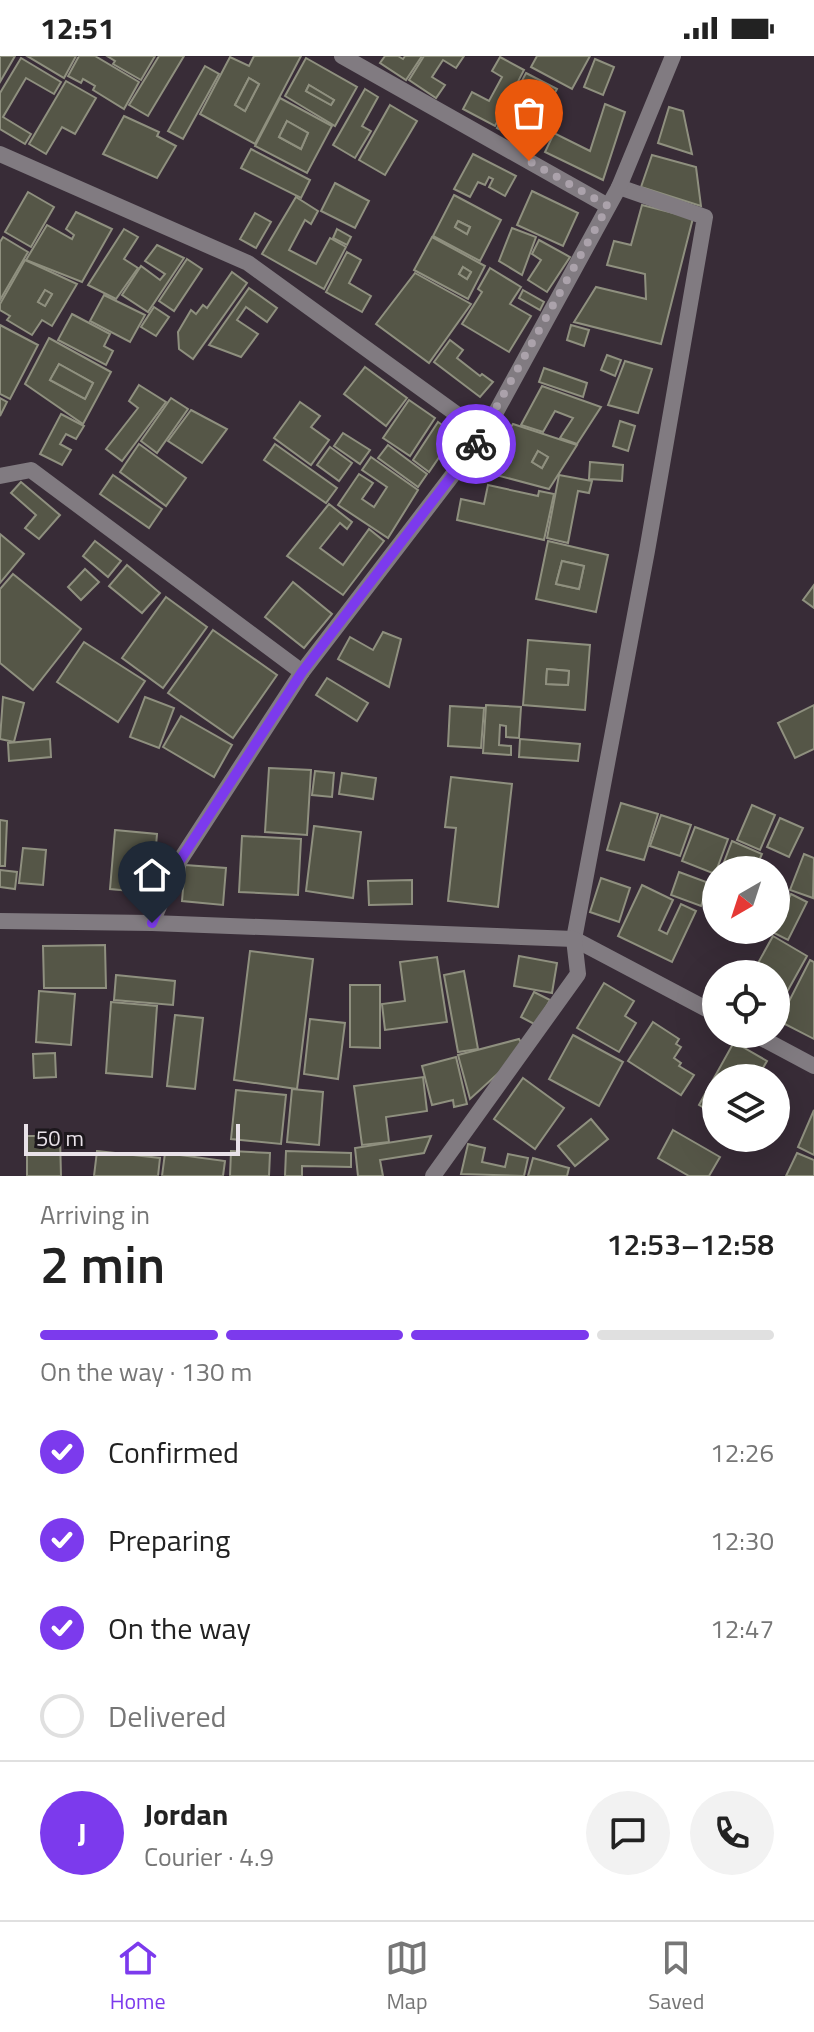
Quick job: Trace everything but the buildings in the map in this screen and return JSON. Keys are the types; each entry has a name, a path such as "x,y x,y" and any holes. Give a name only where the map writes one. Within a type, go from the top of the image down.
{"street":[{"path":"342,56 608,206"},
{"path":"152,923 175,868 302,672 484,434 619,187 673,56"},
{"path":"0,154 248,263 484,434"},
{"path":"433,1176 578,974 574,939 644,567 705,217 619,187"},
{"path":"0,476 31,470 302,672"},
{"path":"0,921 152,923 574,939 702,1007"},
{"path":"780,1048 814,1066"}],"way so far":[{"path":"476,444 608,206 529,161"}],"route":[{"path":"152,923 175,868 302,672 476,444"}]}
